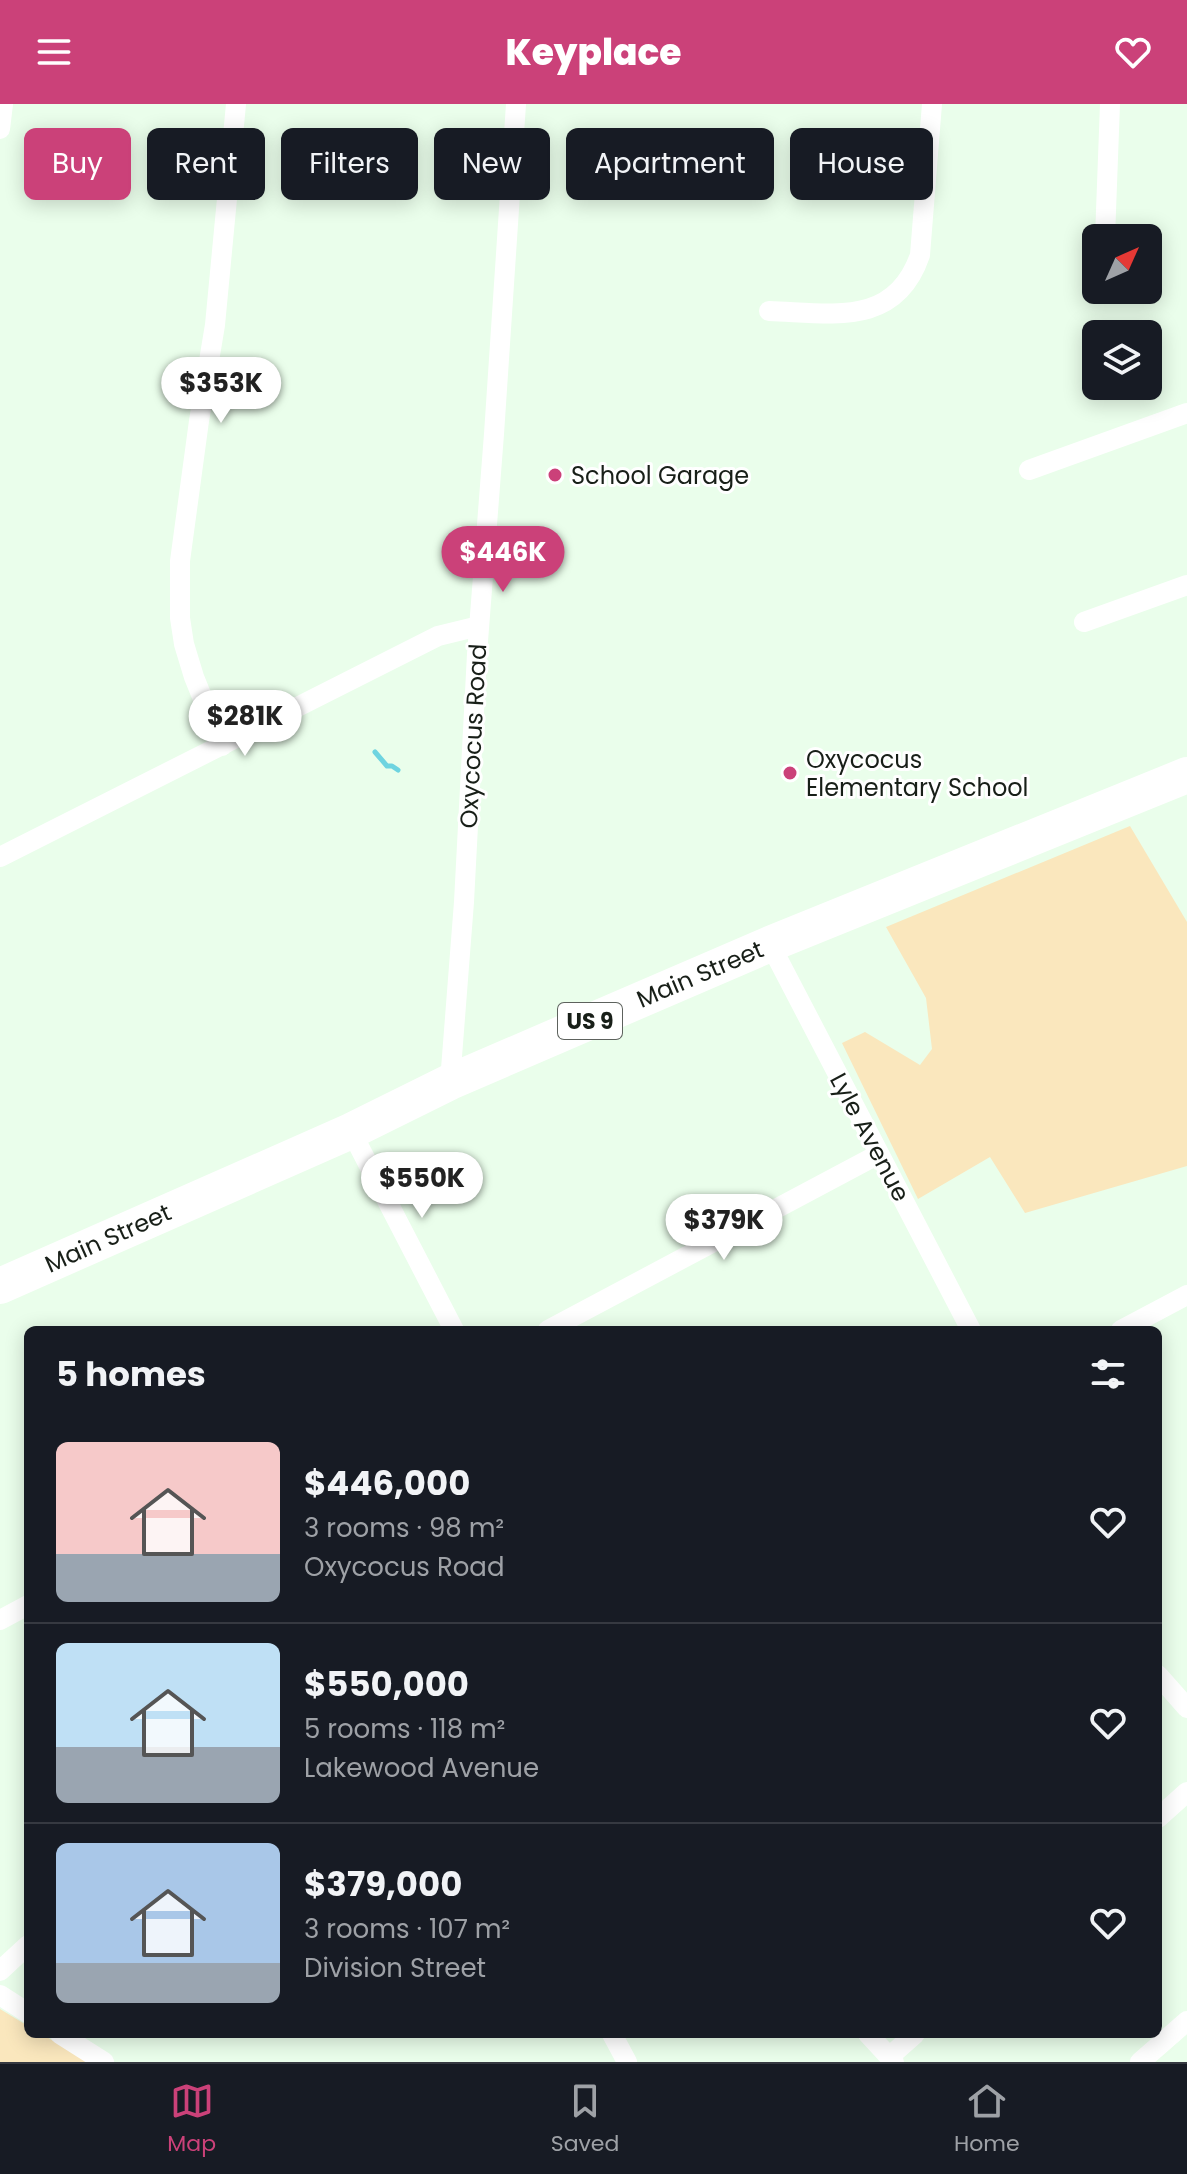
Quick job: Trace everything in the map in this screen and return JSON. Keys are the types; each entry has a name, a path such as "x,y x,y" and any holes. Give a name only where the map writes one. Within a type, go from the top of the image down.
{"highway":[{"name":"Main Street","path":"0,1286 351,1131 450,1082 770,944 1187,775"}],"street":[{"path":"0,129 3,104"},
{"path":"222,746 184,644 180,618 180,561 215,325 236,104"},
{"name":"Oxycocus Road","path":"450,1082 516,104"},
{"path":"769,311 845,314 866,310 887,301 914,274 920,255 932,104"},
{"path":"1106,224 1110,104"},
{"path":"1029,470 1187,413"},
{"path":"1084,622 1187,585"},
{"path":"0,857 438,636 479,626"},
{"name":"Lyle Avenue","path":"770,944 969,1326"},
{"path":"351,1131 452,1326"},
{"path":"556,1326 879,1154"},
{"path":"1129,1326 1187,1295"},
{"path":"0,1620 24,1607"},
{"path":"1162,1680 1187,1708"},
{"path":"1162,1814 1187,1792"},
{"path":"0,1971 24,1949"},
{"path":"0,1995 24,2010"},
{"path":"1140,2062 1187,2021"},
{"path":"66,2038 104,2062"},
{"path":"614,2038 627,2062"},
{"path":"872,2038 891,2060 911,2038"}],"shaded area":[{"path":"1130,826 1187,922 1187,1166 1025,1213 990,1157 918,1199 842,1043 865,1032 920,1065 932,1049 926,998 886,927"},
{"path":"0,2009 24,2024 24,2038 49,2038 88,2062 0,2062"}],"waterway":[{"path":"375,752 387,766 398,770"}],"place":[{"name":"School Garage","path":"555,475"},
{"name":"Oxycocus Elementary School","path":"790,773"}]}
